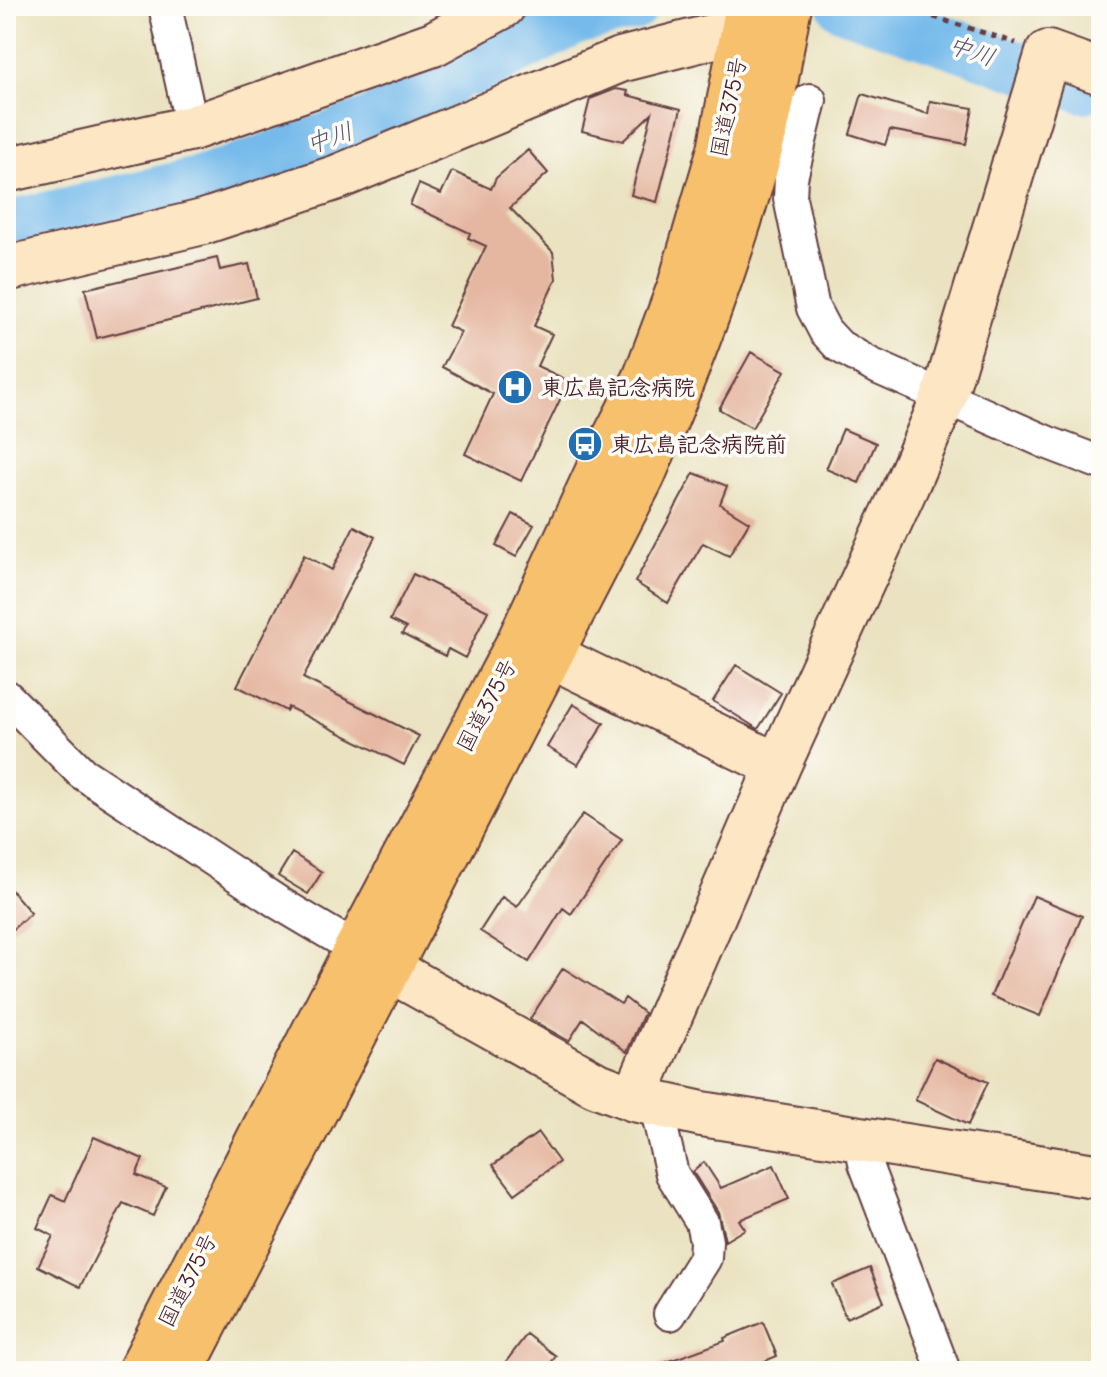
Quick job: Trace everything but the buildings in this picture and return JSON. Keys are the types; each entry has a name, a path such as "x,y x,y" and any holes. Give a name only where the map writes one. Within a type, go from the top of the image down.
{"highway":[{"name":"国道375号","path":"140,1371 373,959 550,655 642,477 680,390 714,295 782,140 761,25"},
{"name":"国道375号","path":"181,1371 601,464 645,379 680,286 761,25"}],"street":[{"path":"165,6 192,128"},
{"path":"6,170 192,128 433,44 503,6"},
{"path":"6,269 203,222 338,177 620,60 761,25"},
{"path":"670,1314 705,1258 706,1241 702,1222 672,1174 644,1101 778,766 944,397 1046,58 1101,72"},
{"path":"810,100 782,140 791,178 790,198 813,308 825,331 839,346 872,365 1101,463"},
{"path":"550,655 778,766"},
{"path":"6,696 82,773 279,903 595,1084 644,1101 702,1114 1101,1177"},
{"path":"861,1138 865,1163 944,1371"}],"path":[{"path":"899,6 1046,58"},
{"path":"933,6 936,18"}],"waterway":[{"name":"中川","path":"6,226 202,181 369,123 446,83 464,69 475,71 576,20 633,6"},
{"name":"中川","path":"843,6 1084,88"}],"place":[{"name":"東広島記念病院","path":"515,387"},
{"name":"東広島記念病院前","path":"585,444"}]}
